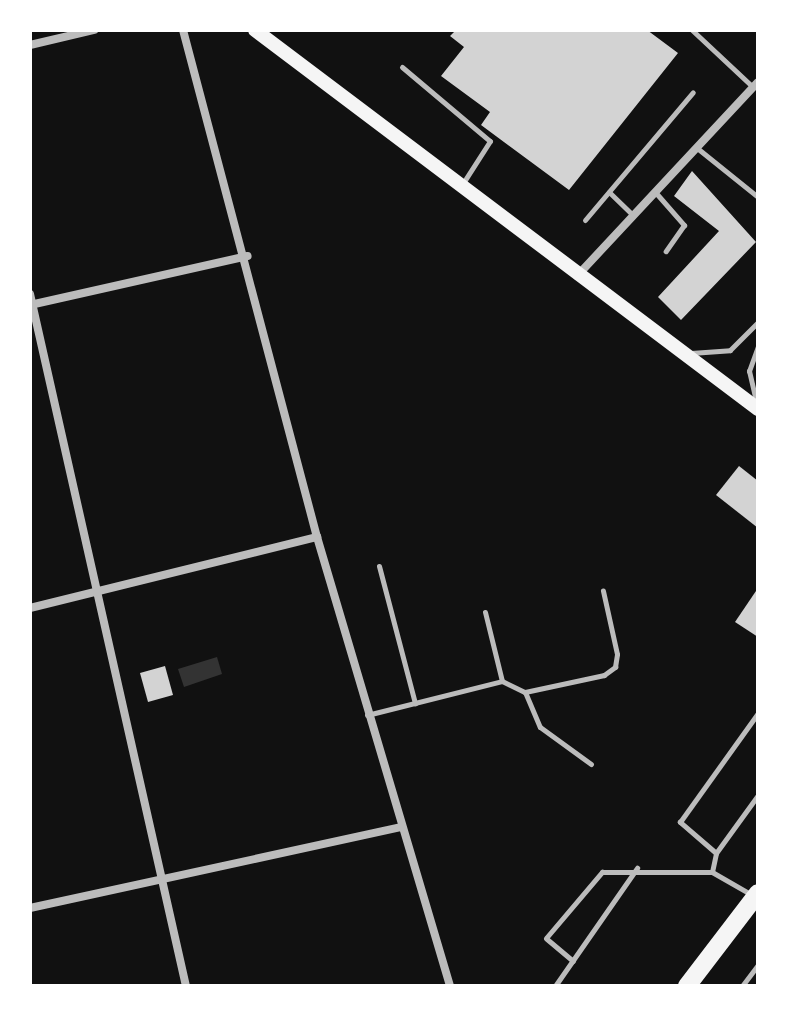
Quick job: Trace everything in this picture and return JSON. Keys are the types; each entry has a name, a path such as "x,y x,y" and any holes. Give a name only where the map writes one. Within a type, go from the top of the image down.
{"highway":[{"path":"687,986 757,895"}],"main road":[{"path":"257,31 576,277 758,407"}],"street":[{"path":"30,45 94,30"},
{"path":"183,30 248,256 317,537 366,715 398,828 450,986"},
{"path":"576,277 755,85"},
{"path":"31,305 248,256"},
{"path":"30,294 186,986"},
{"path":"30,608 317,537"},
{"path":"30,908 398,828"}],"lane":[{"path":"692,30 755,85"},
{"path":"402,67 490,141 460,186"},
{"path":"585,220 693,92"},
{"path":"696,148 758,197"},
{"path":"609,192 634,215"},
{"path":"655,192 684,225 666,251"},
{"path":"678,351 730,350 758,322"},
{"path":"758,346 749,371 758,407"},
{"path":"379,566 415,703"},
{"path":"366,715 502,681 525,692 615,667 603,591"},
{"path":"485,612 502,681"},
{"path":"525,692 540,727 591,764"},
{"path":"716,853 680,822 758,713"},
{"path":"752,722 758,727"},
{"path":"712,872 716,853 758,795"},
{"path":"555,986 637,867"},
{"path":"573,961 546,938 593,878 637,867 712,872 757,895"},
{"path":"742,986 758,965"}],"shaded area":[{"path":"217,657 222,674 184,687 178,669"}],"building":[{"path":"456,30 647,30 678,53 569,190 481,125 490,112 441,76 464,47 450,36"},
{"path":"692,171 756,242 681,320 658,297 719,231 674,196"},
{"path":"739,466 758,481 758,528 716,495"},
{"path":"758,588 758,637 735,622"},
{"path":"165,666 173,695 148,702 140,673"}]}
